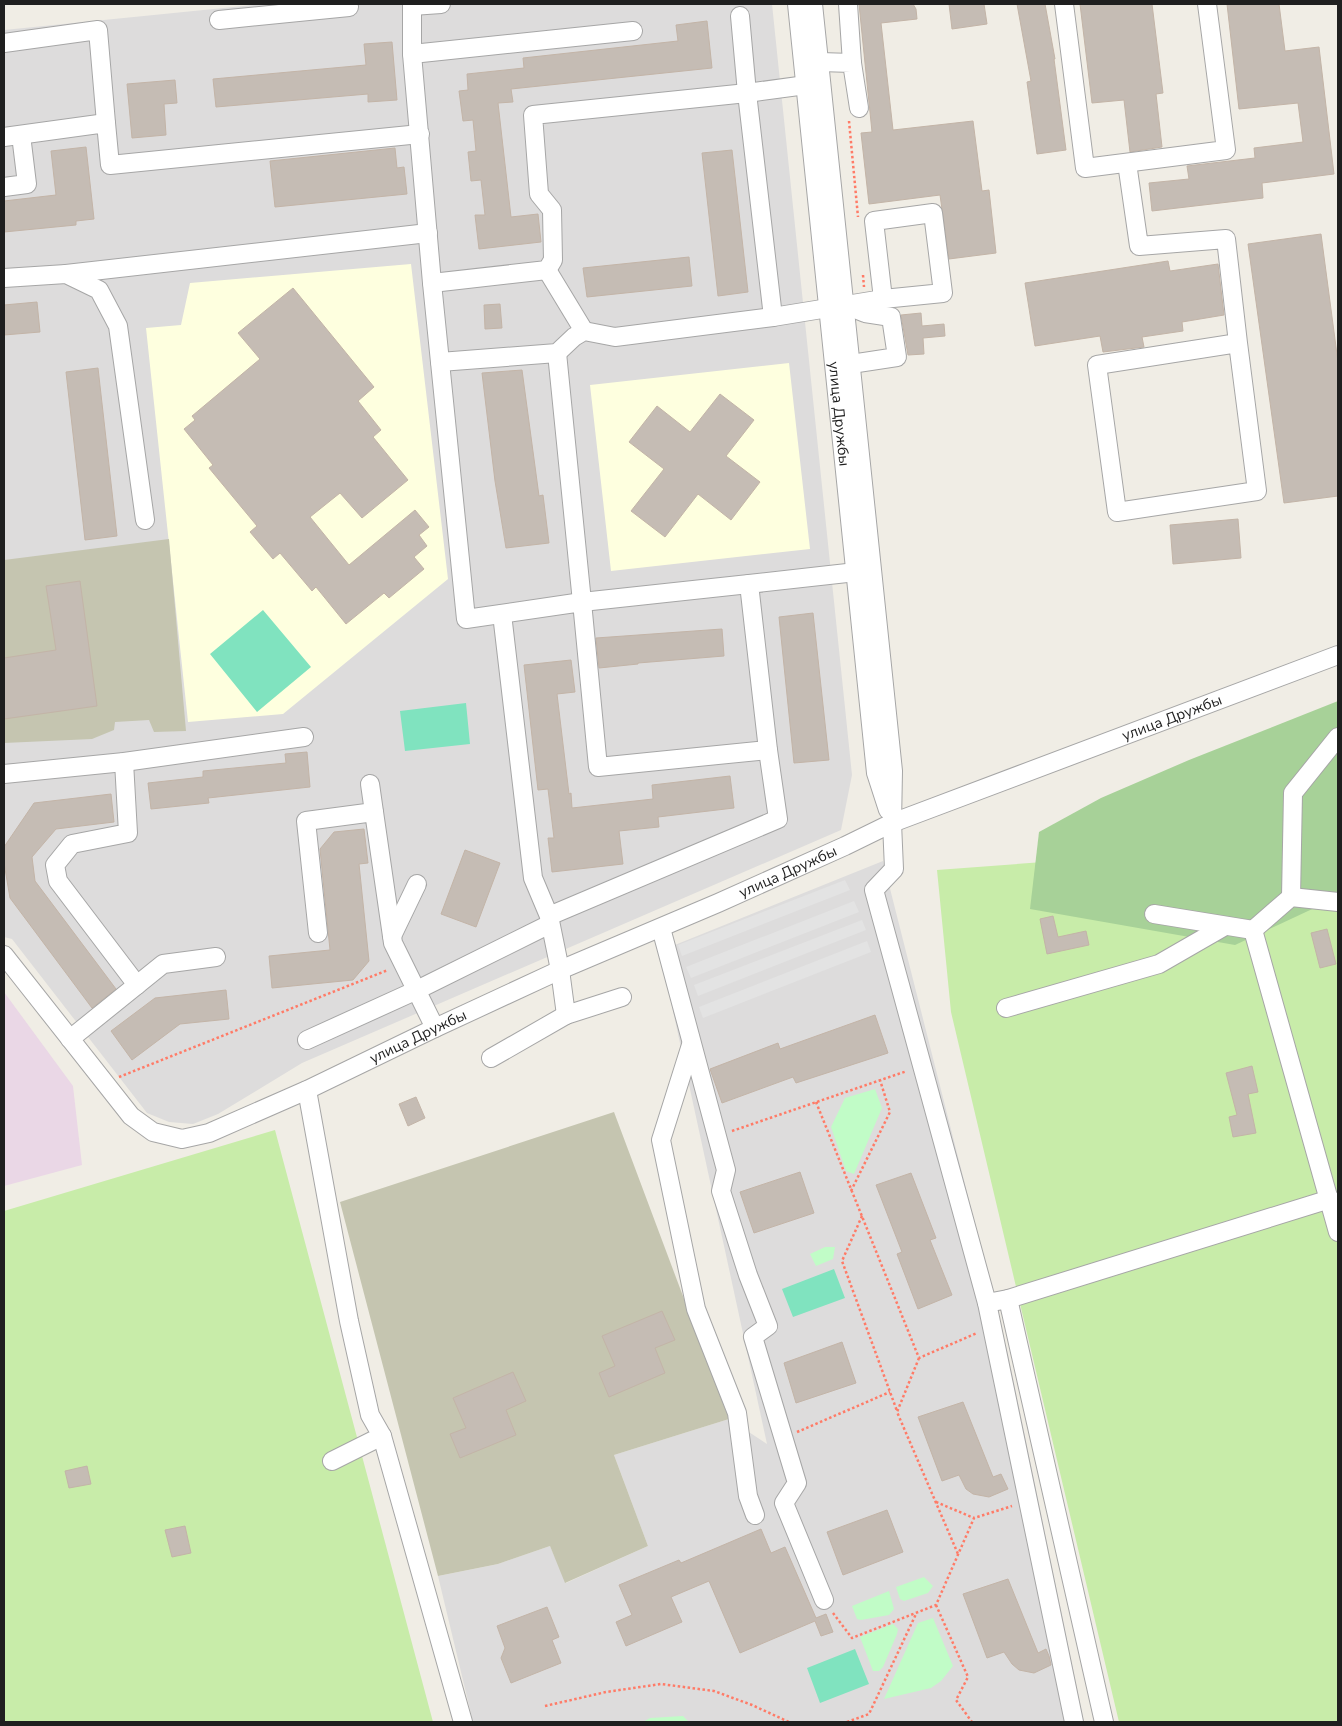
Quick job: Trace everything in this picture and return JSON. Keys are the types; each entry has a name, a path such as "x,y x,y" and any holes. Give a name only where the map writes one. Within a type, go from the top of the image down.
{"street":[{"path":"219,20 349,7 348,4"},
{"path":"441,4 412,5 412,54 432,282 466,619 582,602 856,572"},
{"name":"улица Дружбы","path":"797,4 806,85 837,307 851,364 893,771 892,823"},
{"name":"улица Дружбы","path":"813,4 820,62 856,572 876,773 892,823"},
{"path":"848,4 852,63 859,108"},
{"path":"1064,4 1085,168 1226,150 1207,4"},
{"path":"740,16 747,94 773,317"},
{"path":"4,43 98,30 110,165 420,134"},
{"path":"412,54 633,31"},
{"path":"820,62 852,63"},
{"path":"547,270 553,260 552,210 538,194 534,116 747,94 806,85"},
{"path":"4,186 27,184 12,136 106,123"},
{"path":"1127,163 1139,246 1226,239 1257,491 1117,512 1097,365 1238,343"},
{"path":"440,362 557,353 574,337 584,331 615,337 773,317 884,299 943,293 933,213 874,221 884,299"},
{"path":"4,278 66,274 428,233"},
{"path":"432,282 547,270"},
{"path":"547,270 584,331"},
{"path":"66,274 99,290 118,326 145,520"},
{"path":"837,307 891,317 896,357 851,364"},
{"path":"557,353 598,767 768,750"},
{"path":"307,1040 417,990 550,920 778,820 749,584"},
{"path":"502,614 533,878 550,920 560,970 566,1015"},
{"name":"улица Дружбы","path":"4,954 131,1116 153,1132 182,1139 209,1134 307,1090 560,970 660,928 845,846 892,823 1338,655"},
{"path":"4,774 124,762 304,737"},
{"path":"1291,898 1293,793 1338,737"},
{"path":"124,762 128,833 72,844 55,865 58,881 137,985"},
{"path":"370,784 393,943 435,1028"},
{"path":"318,932 306,821 374,812"},
{"path":"892,823 894,869 874,890 987,1304 1074,1722"},
{"path":"392,936 417,884"},
{"path":"1154,914 1253,930 1291,898 1338,902"},
{"path":"1006,1008 1159,964 1225,926"},
{"path":"660,928 726,1170 721,1191 748,1275 768,1326 753,1337 797,1483 784,1503 824,1600"},
{"path":"1253,930 1334,1209 1338,1232"},
{"path":"70,1039 164,964 216,957"},
{"path":"490,1058 566,1015 622,997"},
{"path":"691,1044 661,1140 696,1309 738,1413 748,1496 756,1515"},
{"path":"307,1090 349,1321 370,1415 382,1436 463,1722"},
{"path":"987,1304 1334,1209"},
{"path":"1008,1299 1104,1722"},
{"path":"332,1461 382,1436"}],"path":[{"path":"116,1078 403,964"},
{"path":"717,1136 923,1066"},
{"path":"852,1191 890,1112 880,1080"},
{"path":"816,1102 919,1358 897,1412"},
{"path":"862,1216 842,1261 897,1412 958,1554"},
{"path":"919,1358 991,1327"},
{"path":"783,1438 890,1392"},
{"path":"936,1501 974,1518 1028,1501"},
{"path":"824,1600 852,1638 936,1605 974,1518"},
{"path":"936,1605 968,1677 956,1700 972,1722"},
{"path":"848,1722 869,1714 917,1612"},
{"path":"545,1706 606,1692 661,1684 714,1691 752,1705 789,1722"}],"shaded area":[{"path":"263,4 772,4 852,775 841,830 302,1063 218,1114 193,1124 169,1122 147,1113 12,939 4,937 4,30"},
{"path":"411,264 448,579 283,714 188,722 146,328 181,325 190,283"},
{"path":"789,363 810,549 611,571 590,385"},
{"path":"169,539 186,731 154,732 149,720 115,722 114,730 92,739 4,743 4,560"},
{"path":"883,861 1008,1354 1084,1722 473,1722 438,1576 498,1564 550,1546 566,1583 648,1546 614,1455 729,1419 767,1444 660,951"},
{"path":"845,880 850,890 682,956 678,945"},
{"path":"854,901 859,912 691,978 686,967"},
{"path":"862,920 866,930 698,996 694,985"},
{"path":"867,941 871,952 703,1018 699,1007"},
{"path":"4,992 73,1086 82,1165 4,1186"},
{"path":"614,1112 729,1419 614,1455 648,1546 565,1583 550,1546 498,1564 438,1576 340,1202"}],"green space":[{"path":"263,610 311,667 257,712 210,654"},
{"path":"1338,701 1338,897 1235,945 1030,909 1039,832 1101,798 1189,760"},
{"path":"466,703 470,744 405,751 400,711"},
{"path":"1338,840 1338,1722 1119,1722 951,1012 937,870"},
{"path":"875,1089 882,1108 854,1174 846,1171 831,1127 845,1098"},
{"path":"275,1130 433,1722 4,1722 4,1211"},
{"path":"825,1247 835,1247 833,1259 816,1266 810,1254"},
{"path":"834,1269 845,1298 793,1317 782,1289"},
{"path":"924,1577 933,1586 928,1593 904,1601 900,1599 896,1587"},
{"path":"889,1591 894,1609 889,1615 857,1619 852,1606"},
{"path":"933,1618 953,1666 941,1681 931,1688 884,1699 918,1623"},
{"path":"893,1624 898,1629 897,1634 883,1667 879,1671 873,1671 860,1637"},
{"path":"855,1649 869,1684 820,1703 807,1668"},
{"path":"683,1716 689,1722 643,1722 650,1718"}],"building":[{"path":"859,4 913,4 916,9 917,19 881,23 893,130 973,121 982,191 989,190 996,253 949,259 940,195 869,204 861,133 872,132"},
{"path":"949,4 984,4 987,24 952,29"},
{"path":"1017,4 1045,4 1055,59 1066,150 1037,154 1027,82 1031,81"},
{"path":"1080,4 1152,4 1163,93 1156,94 1162,147 1130,152 1124,100 1092,103"},
{"path":"1227,4 1279,4 1285,51 1319,47 1334,174 1262,183 1263,198 1152,211 1149,183 1189,179 1187,166 1255,158 1254,148 1303,142 1298,103 1239,109"},
{"path":"707,21 712,68 511,89 513,102 498,103 511,217 538,214 541,242 479,249 475,215 485,215 481,180 471,181 468,152 476,151 473,120 463,121 459,91 468,90 467,74 524,68 523,58 678,41 676,25"},
{"path":"392,42 397,100 368,102 368,94 216,107 213,79 366,65 364,44"},
{"path":"175,80 177,103 164,104 166,135 132,138 127,84"},
{"path":"86,147 94,219 76,221 76,225 4,232 4,201 56,195 51,151"},
{"path":"395,148 397,168 404,167 407,194 275,207 270,161"},
{"path":"732,150 748,292 718,296 702,153"},
{"path":"1321,234 1338,362 1338,496 1284,503 1248,244"},
{"path":"689,257 692,286 587,297 583,268"},
{"path":"1168,261 1170,271 1218,264 1224,315 1182,322 1183,331 1142,337 1144,347 1103,352 1100,336 1035,346 1025,283"},
{"path":"293,288 374,387 358,401 381,430 373,437 408,480 362,518 340,493 310,517 349,565 415,510 429,527 419,535 427,546 414,557 424,569 389,598 384,593 346,624 316,587 312,591 280,553 273,559 250,532 257,526 209,468 213,465 184,429 195,420 192,416 260,359 238,333"},
{"path":"37,302 40,332 4,335 4,305"},
{"path":"500,304 502,328 485,329 484,305"},
{"path":"921,313 922,326 944,324 945,336 923,338 924,354 908,355 901,315"},
{"path":"98,368 117,536 85,540 66,372"},
{"path":"522,370 539,496 543,495 549,543 506,548 495,481 482,373"},
{"path":"720,394 754,420 726,456 760,482 731,520 698,494 665,537 631,511 664,469 629,442 657,406 690,432"},
{"path":"1238,519 1241,558 1173,564 1170,525"},
{"path":"80,581 97,706 4,719 4,658 56,650 46,586"},
{"path":"813,613 829,760 794,763 779,617"},
{"path":"722,629 724,656 599,668 596,638"},
{"path":"571,660 575,692 557,694 572,808 653,799 652,785 730,776 734,808 658,817 659,827 619,831 623,864 552,872 548,838 554,838 548,789 538,790 524,665"},
{"path":"307,752 310,787 208,798 209,803 151,809 148,783 203,777 203,771 286,763 285,754"},
{"path":"111,794 114,822 56,829 32,857 35,881 116,989 92,1008 10,898 4,863 4,847 34,803"},
{"path":"364,829 368,863 359,864 369,961 353,980 272,988 269,956 330,950 320,849 334,832"},
{"path":"465,850 500,863 476,927 441,914"},
{"path":"1053,916 1058,937 1086,931 1089,945 1047,954 1040,919"},
{"path":"1327,929 1336,964 1320,968 1311,933"},
{"path":"226,990 229,1019 180,1024 132,1060 111,1031 155,998"},
{"path":"875,1015 888,1053 796,1083 793,1077 722,1103 710,1069 778,1043 780,1049"},
{"path":"1252,1066 1258,1092 1248,1094 1256,1133 1233,1137 1229,1117 1237,1115 1226,1073"},
{"path":"416,1097 425,1118 408,1126 399,1104"},
{"path":"800,1172 814,1213 754,1233 740,1192"},
{"path":"911,1173 936,1238 930,1240 952,1295 918,1309 897,1254 902,1252 876,1185"},
{"path":"662,1311 675,1340 655,1348 665,1373 609,1397 599,1373 615,1366 602,1336"},
{"path":"842,1342 856,1383 796,1403 784,1363"},
{"path":"513,1372 526,1401 506,1410 516,1435 460,1458 450,1434 466,1428 453,1398"},
{"path":"963,1402 993,1477 1001,1474 1008,1489 989,1497 973,1494 966,1489 959,1475 942,1481 918,1417"},
{"path":"87,1466 91,1484 69,1488 65,1471"},
{"path":"887,1510 903,1552 843,1575 827,1532"},
{"path":"185,1526 191,1553 172,1557 165,1530"},
{"path":"761,1529 771,1553 785,1547 816,1618 826,1614 833,1632 821,1636 815,1621 740,1653 709,1581 671,1597 682,1622 626,1646 616,1622 632,1615 619,1585 679,1560 681,1563"},
{"path":"1008,1579 1038,1653 1046,1649 1049,1656 1051,1665 1034,1673 1019,1670 1012,1664 1004,1652 987,1658 963,1594"},
{"path":"547,1607 559,1637 552,1640 561,1663 511,1683 501,1658 505,1648 497,1626"}]}
